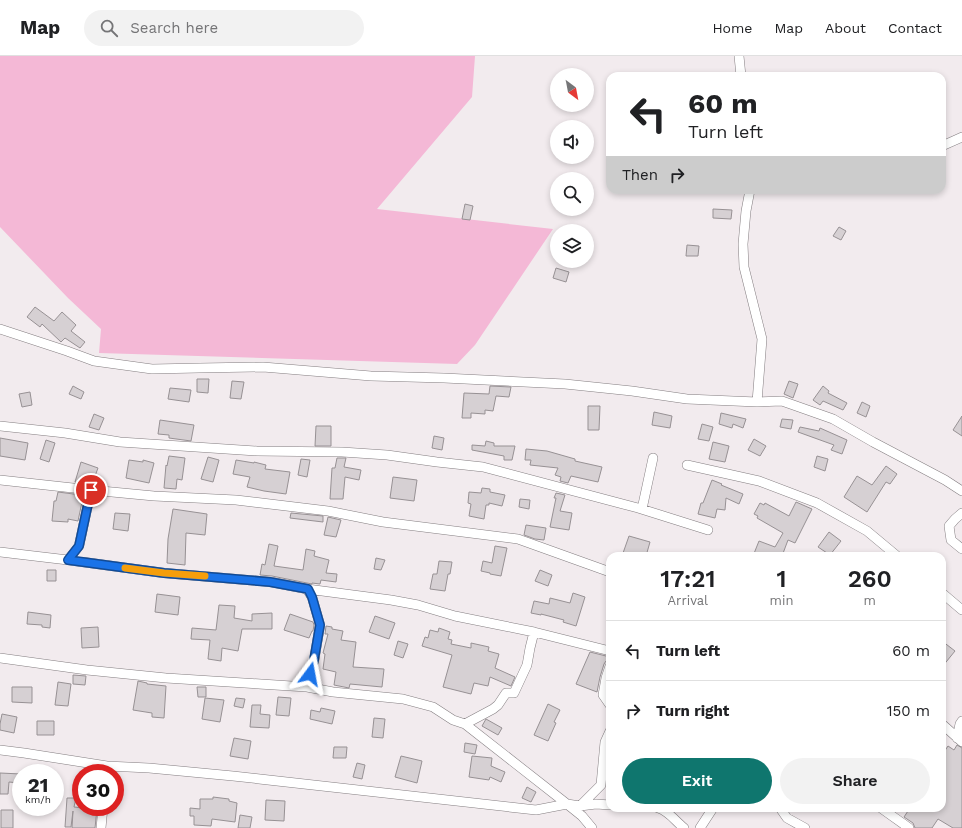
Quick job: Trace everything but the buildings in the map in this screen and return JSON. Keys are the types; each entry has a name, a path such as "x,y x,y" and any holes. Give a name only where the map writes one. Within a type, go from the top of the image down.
{"street":[{"path":"739,56 741,72"},
{"path":"946,144 962,137"},
{"path":"749,194 743,244 744,267 762,339 757,402"},
{"path":"0,329 94,361 152,369 263,367 371,376 565,384 632,391 687,400 782,402 833,418 873,442 945,480 962,491"},
{"path":"0,426 65,433 120,442 257,452 342,452 387,455 483,467 642,509 708,530"},
{"path":"642,509 653,458"},
{"path":"687,465 759,481 817,503 867,531 892,552"},
{"path":"0,480 154,496 236,500 328,511 382,522 518,539 606,571"},
{"path":"68,560 79,546 91,490"},
{"path":"962,513 949,526 951,540 962,549"},
{"path":"0,552 164,573 270,582 308,589 391,600 418,605 455,616 534,632 606,650"},
{"path":"307,687 314,660 320,625 312,597 308,589"},
{"path":"946,597 962,610"},
{"path":"465,724 493,709 498,705 506,693 514,693 527,665 534,632"},
{"path":"0,658 87,670 166,678 307,687 333,692 404,699 433,707 453,720 465,724 582,816 592,828"},
{"path":"606,678 603,695 606,699"},
{"path":"960,740 960,724 962,722"},
{"path":"946,728 960,740"},
{"path":"580,806 601,785 606,740"},
{"path":"0,750 24,753 78,764"},
{"path":"124,769 149,768 233,776 536,810 567,804 580,806 596,804 606,805"},
{"path":"666,812 684,828"},
{"path":"700,828 710,812"},
{"path":"783,812 787,818 805,828"},
{"path":"886,812 909,828"},
{"path":"101,828 102,816"}],"shaded area":[{"path":"0,56 475,56 472,97 377,209 550,229 550,233 475,345 457,364 99,353 101,329 68,298 0,227"}],"slow traffic":[{"path":"125,568 205,576"}],"route":[{"path":"91,490 79,546 68,560 164,573 270,582 308,589 312,597 320,625 310,674"}]}
